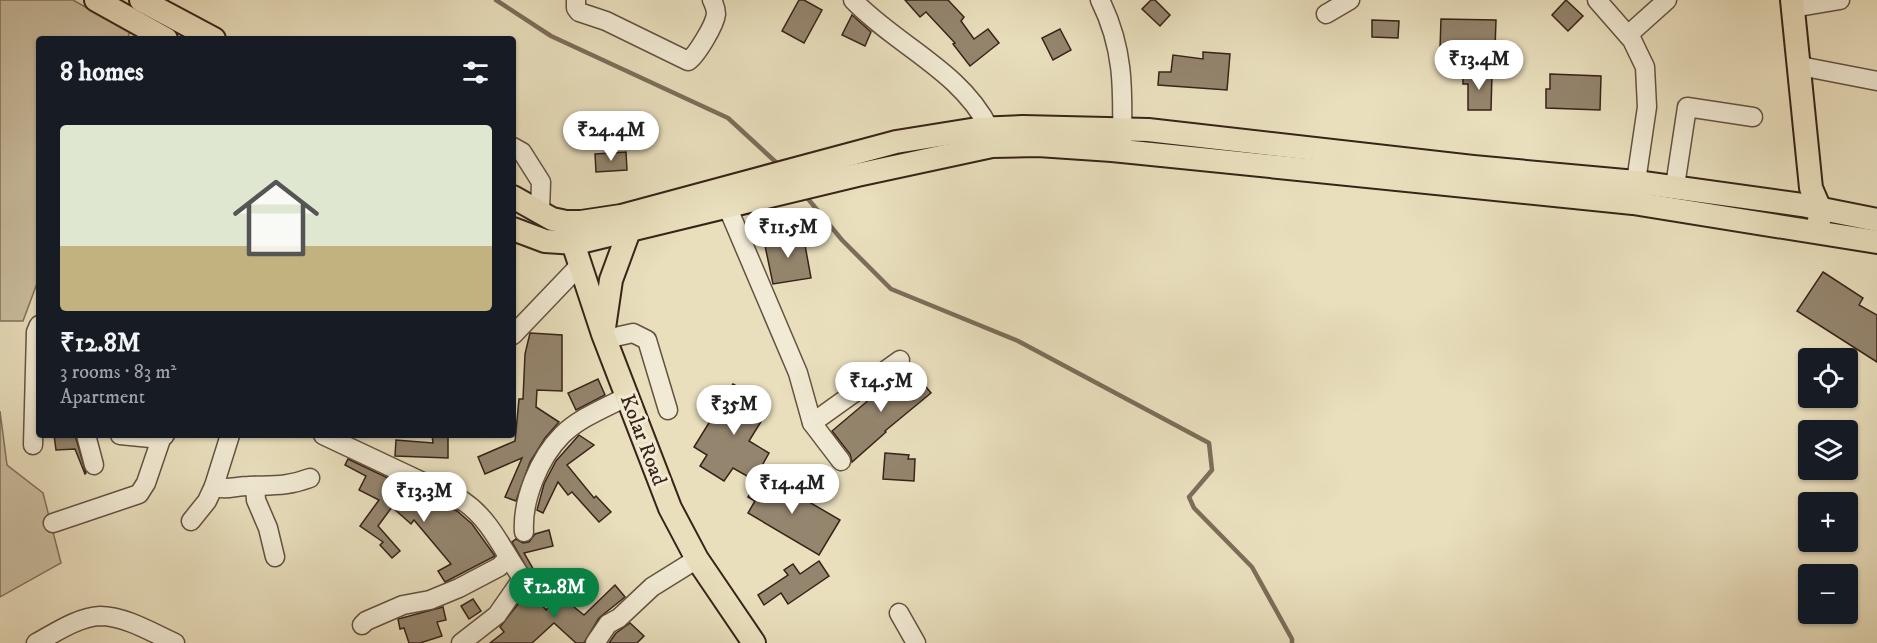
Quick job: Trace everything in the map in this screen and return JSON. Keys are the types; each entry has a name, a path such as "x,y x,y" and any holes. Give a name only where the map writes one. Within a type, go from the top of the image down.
{"main road":[{"path":"96,0 152,35"},
{"path":"141,0 208,36"},
{"path":"1793,4 1811,201 1808,230"},
{"path":"516,230 545,241 569,232 581,222 621,216 896,142 989,128 1122,128 1275,143 1452,165 1635,192 1808,230 1877,242"},
{"path":"516,198 540,211 569,232 629,231 857,175 992,146 1038,145 1635,192 1675,186 1811,201 1877,220"},
{"path":"604,337 611,280 629,231"},
{"name":"Kolar Road","path":"569,232 604,337 670,508 697,559 754,643"}],"street":[{"path":"576,0 576,8 579,12 606,21 688,61 695,56 715,21 715,8 712,0"},
{"path":"853,0 892,35 966,92 979,108 989,128"},
{"path":"1100,0 1112,23 1119,50 1122,74 1122,151"},
{"path":"1326,14 1350,0"},
{"path":"1597,0 1628,35 1645,67 1647,107 1635,192"},
{"path":"1628,35 1668,0"},
{"path":"1793,4 1840,0"},
{"path":"1800,66 1877,81"},
{"path":"1675,186 1687,107 1753,117"},
{"path":"516,149 522,152 541,182 540,211"},
{"path":"727,206 798,373 812,423 842,462"},
{"path":"516,332 579,266"},
{"path":"604,337 633,333 647,340 668,410"},
{"path":"812,423 900,360"},
{"path":"33,446 36,376"},
{"path":"524,532 523,516 527,496 556,443 563,434 584,419 626,397"},
{"path":"87,438 94,465"},
{"path":"53,523 139,494 146,483 163,438"},
{"path":"191,521 207,501 214,486 229,438"},
{"path":"329,438 463,501 477,510 486,520 520,575 518,586 497,615 461,643"},
{"path":"214,486 227,489 285,486 310,478"},
{"path":"255,486 256,500 268,528 275,557"},
{"path":"362,625 403,605 430,600 459,588 500,567 508,558"},
{"path":"596,643 608,624 620,618 652,587 697,559"},
{"path":"899,613 916,643"},
{"path":"36,643 79,621 99,616 129,623 175,643"}],"shaded area":[{"path":"0,0 73,0 130,32 128,36 36,36 36,286 23,321 0,321"},
{"path":"0,411 7,465 43,493 61,563 0,597"}],"building":[{"path":"799,0 804,0 822,10 804,43 782,31"},
{"path":"905,0 948,0 964,17 961,21 974,39 988,29 999,43 970,66 953,44 955,43 926,12 920,17"},
{"path":"1151,0 1155,0 1170,15 1160,26 1142,9"},
{"path":"1566,0 1583,16 1568,31 1552,15"},
{"path":"852,15 871,32 865,46 842,35"},
{"path":"1441,19 1496,20 1495,49 1440,49"},
{"path":"1372,20 1399,21 1398,38 1372,37"},
{"path":"1060,29 1071,50 1053,60 1042,38"},
{"path":"1203,52 1230,54 1227,90 1158,85 1159,72 1171,72 1173,55 1203,59"},
{"path":"1463,74 1492,74 1491,110 1468,110 1468,84 1463,84"},
{"path":"1550,74 1601,76 1600,110 1546,108 1546,89 1550,89"},
{"path":"626,152 627,170 596,172 595,154"},
{"path":"803,234 811,278 773,284 764,241"},
{"path":"1823,272 1863,298 1859,305 1877,315 1877,362 1858,348 1797,311"},
{"path":"530,333 562,335 562,391 537,390 536,407 559,422 545,438 530,462 516,501 505,497 522,458 485,474 478,457 515,441 519,399 523,399 525,354"},
{"path":"909,366 931,393 852,462 850,454 832,431"},
{"path":"598,379 605,395 576,410 568,393"},
{"path":"733,384 770,407 749,441 769,453 754,480 733,468 724,481 700,466 707,455 694,447"},
{"path":"579,435 594,445 567,465 594,498 596,496 611,512 599,522 572,492 568,495 558,482 543,513 537,510 544,484 556,461"},
{"path":"54,438 76,438 86,473 75,449 56,450"},
{"path":"432,438 448,438 448,458 395,456 396,440 433,443"},
{"path":"885,453 909,455 908,459 915,459 914,481 883,479"},
{"path":"348,459 457,511 472,524 495,556 445,582 438,571 451,564 414,520 411,524 392,507 378,526 400,551 392,558 380,545 383,542 360,526 379,500 359,490 366,476 345,465"},
{"path":"761,474 840,520 819,555 748,513 755,501 748,497"},
{"path":"549,530 553,546 524,553 535,572 531,575 512,542 516,539 523,543 529,542 535,534"},
{"path":"819,561 829,576 788,604 781,593 764,605 758,595 788,575 784,570 793,564 800,574"},
{"path":"615,585 625,597 599,618 584,643 576,643 554,623 532,643 490,643 504,632 500,627 519,603 532,593 546,610 559,595 584,615"},
{"path":"473,599 481,611 469,619 461,606"},
{"path":"443,607 446,620 437,622 442,636 420,643 409,643 404,628 400,629 398,619"},
{"path":"630,623 644,636 637,643 609,643 616,633"}],"waterway":[{"path":"496,0 551,36 728,118 779,165"},
{"path":"804,194 842,240 891,289 1018,341 1209,443 1212,470 1189,497 1194,508 1252,567 1292,639 1292,643"}]}
